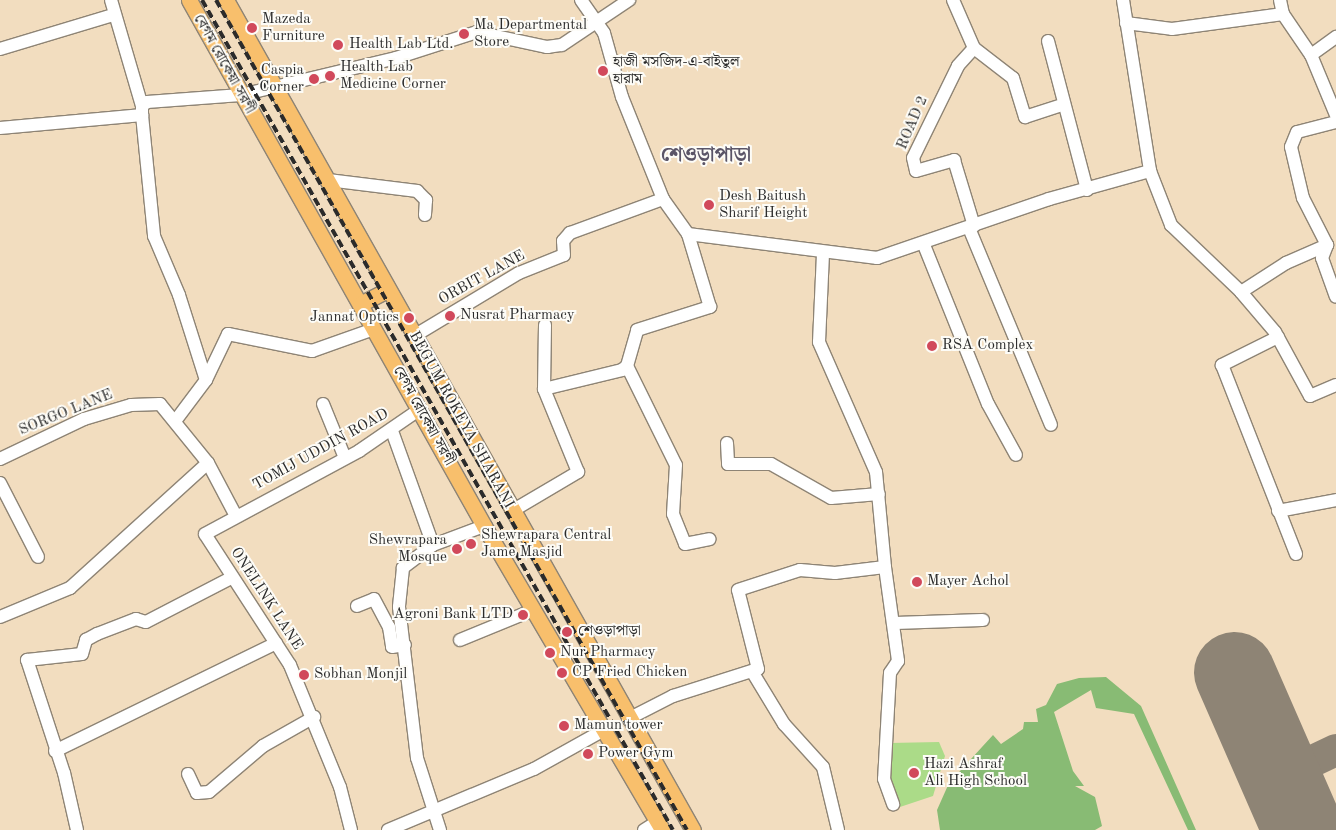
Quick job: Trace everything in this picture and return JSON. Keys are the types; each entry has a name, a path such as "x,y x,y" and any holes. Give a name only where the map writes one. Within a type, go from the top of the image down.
{"main road":[{"name":"বেগম রোকেয়া সরণী","path":"189,0 484,526 660,826"},
{"path":"226,0 330,186"},
{"name":"BEGUM ROKEYA SHARANI","path":"330,186 628,719 693,830"},
{"path":"360,304 387,290"}],"street":[{"path":"110,0 142,111 154,236 179,295 206,380"},
{"path":"581,0 598,24 663,199 688,234 711,306 637,330 628,366 676,465 674,514 685,544 710,539"},
{"path":"0,128 142,111 148,102 241,95 396,58 477,32 547,47 562,46 598,24 629,0"},
{"path":"954,0 974,48 1012,76 1025,116 1063,105"},
{"path":"1123,0 1150,171 1171,225 1241,292 1278,336 1310,396 1332,387 1336,399"},
{"path":"1280,0 1283,14 1311,56 1336,114"},
{"path":"1126,24 1172,29 1283,14"},
{"path":"0,48 113,15"},
{"path":"1311,56 1336,37"},
{"path":"1048,41 1063,105 1087,190"},
{"name":"ROAD 2","path":"972,227 954,160 916,171 913,158 958,66 974,48"},
{"path":"1336,122 1297,132 1291,147 1303,198 1327,245 1322,258 1336,297"},
{"path":"688,234 815,247 823,254 876,258 1150,171"},
{"path":"330,186 416,191 426,200 425,215"},
{"name":"ORBIT LANE","path":"414,336 519,272 564,255 563,241 570,233 663,199"},
{"path":"972,227 1051,425"},
{"path":"924,244 988,404 1016,454"},
{"path":"1241,292 1286,263 1327,245"},
{"path":"823,254 819,342 876,472 880,494 885,568 898,661 890,673 884,779 893,804"},
{"path":"512,511 578,472 544,388 546,325"},
{"path":"176,420 206,380 228,334 312,351 374,329"},
{"path":"1278,336 1222,365 1296,554"},
{"path":"544,388 628,366"},
{"name":"SORGO LANE","path":"0,459 84,419 131,405 160,404 176,420 208,463 236,516"},
{"path":"323,404 345,458"},
{"name":"TOMIJ UDDIN ROAD","path":"236,516 392,431 420,409"},
{"path":"392,431 433,545"},
{"path":"727,443 728,464 771,464 831,498 880,494"},
{"path":"0,617 70,588 208,463"},
{"path":"0,483 38,557"},
{"path":"1278,511 1336,500"},
{"name":"ONELINK LANE","path":"236,516 205,534 231,578 276,643 314,718 351,830"},
{"path":"440,830 417,758 406,645 399,607 403,568 433,545 484,526"},
{"path":"628,719 673,696 753,673 759,663 738,590 800,570 835,573 885,568"},
{"path":"76,830 28,660 82,654 86,640 97,634 136,619 146,622 231,578"},
{"path":"357,606 374,599 389,627 392,647 406,645"},
{"path":"460,640 533,610"},
{"path":"894,623 983,620"},
{"path":"55,751 276,643"},
{"path":"753,673 784,724 823,767 838,830"},
{"path":"188,774 197,793 209,792 263,746 314,718"},
{"path":"388,830 435,814 534,769 604,730"},
{"path":"644,830 660,826"}],"green space":[{"path":"1106,677 1141,706 1196,830 1188,830 1134,714 1096,708 1091,690 1054,712 1073,771 1084,786 1075,786 1095,797 1102,826 1095,830 940,830 937,810 949,783 993,735 1001,744 1023,729 1024,722 1038,722 1036,709 1046,705 1057,684 1079,678"},
{"name":"Hazi Ashraf Ali High School","path":"939,742 945,756 933,796 897,808 888,772 889,743"}],"taxiway":[{"path":"1279,777 1336,750"}],"runway":[{"path":"1234,672 1303,830"}],"railway":[{"path":"202,0 673,830"},
{"path":"216,0 687,830"}],"place":[{"name":"Mazeda Furniture","path":"252,28"},
{"name":"Ma Departmental Store","path":"464,34"},
{"name":"Health Lab Ltd.","path":"338,45"},
{"name":"হাজী মসজিদ-এ-বাইতুল হারাম","path":"603,71"},
{"name":"Health Lab Medicine Corner","path":"330,76"},
{"name":"Caspia Corner","path":"314,79"},
{"name":"Desh Baitush Sharif Height","path":"709,205"},
{"name":"Nusrat Pharmacy","path":"450,316"},
{"name":"Jannat Optics","path":"409,318"},
{"name":"RSA Complex","path":"932,346"},
{"name":"Shewrapara Central Jame Masjid","path":"471,544"},
{"name":"Shewrapara Mosque","path":"457,549"},
{"name":"Mayer Achol","path":"917,582"},
{"name":"Agroni Bank LTD","path":"523,615"},
{"name":"শেওড়াপাড়া","path":"567,632"},
{"name":"Nur Pharmacy","path":"550,653"},
{"name":"CP Fried Chicken","path":"562,673"},
{"name":"Sobhan Monjil","path":"304,675"},
{"name":"Mamun tower","path":"564,726"},
{"name":"Power Gym","path":"588,754"},
{"name":"Hazi Ashraf Ali High School","path":"914,773"}],"district":[{"name":"শেওড়াপাড়া","path":"706,156"}]}
